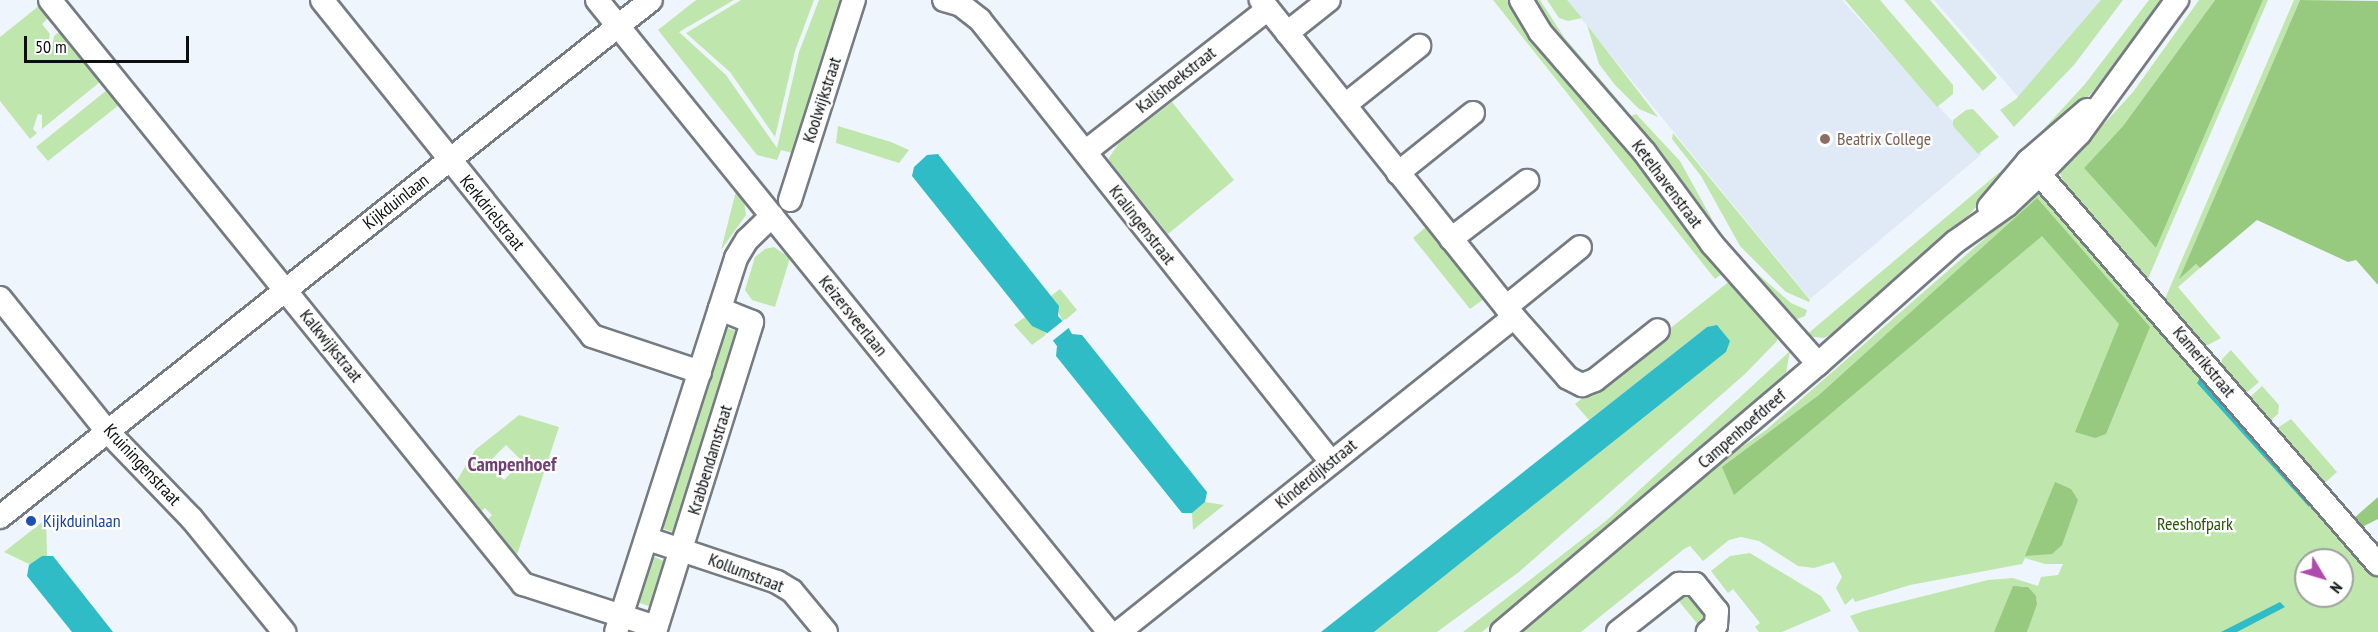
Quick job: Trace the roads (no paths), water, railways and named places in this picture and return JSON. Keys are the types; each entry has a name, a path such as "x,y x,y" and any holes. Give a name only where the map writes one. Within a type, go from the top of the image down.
{"street":[{"name":"Kalkwijkstraat","path":"50,0 523,584 619,623 656,629"},
{"name":"Kerkdrielstraat","path":"322,0 592,336 700,372"},
{"name":"Keizersveerlaan","path":"597,0 1109,632"},
{"name":"Kijkduinlaan","path":"0,517 651,0"},
{"name":"Koolwijkstraat","path":"790,200 854,0"},
{"name":"Kralingenstraat","path":"944,0 961,5 980,20 1331,462"},
{"path":"1287,33 1329,0"},
{"name":"Ketelhavenstraat","path":"1521,0 1540,32 1645,153 1712,244 1818,364"},
{"name":"Campenhoefdreef","path":"1502,632 1818,364 1978,223 2000,191 2034,168 2105,96 2177,0"},
{"name":"Kalishoekstraat","path":"1085,152 1264,4"},
{"path":"1264,4 1510,312 1568,378 1582,385 1595,380 1658,330"},
{"path":"1345,105 1419,46"},
{"path":"1398,173 1473,113"},
{"name":"Kamerikstraat","path":"2034,168 2378,564"},
{"path":"1451,239 1527,181"},
{"name":"Krabbendamstraat","path":"619,623 648,539 736,258 747,240 772,216"},
{"name":"Kinderdijkstraat","path":"1119,632 1331,462 1510,312 1580,247"},
{"name":"Kruiningenstraat","path":"0,298 108,431 192,519 284,632"},
{"name":"Krabbendamstraat","path":"656,629 752,322 719,309"},
{"name":"Kollumstraat","path":"648,539 777,582 792,591 826,632"},
{"path":"1618,632 1679,584 1695,584 1717,611 1716,626 1708,632"}],"water":[{"path":"938,154 1059,306 1058,316 1072,334 1082,335 1207,492 1205,502 1192,513 1182,513 1056,356 1057,346 1047,333 1032,326 912,176 914,167 927,155"},
{"path":"1717,325 1730,341 1726,352 1374,632 1321,632 1707,327"},
{"path":"2201,377 2311,502 2309,507 2197,383"},
{"path":"42,556 53,556 113,632 72,632 27,576 29,565"},
{"path":"2280,602 2285,607 2237,632 2221,632"}],"place":[{"name":"Beatrix College","path":"1825,139"},
{"name":"Kijkduinlaan","path":"31,521"}],"district":[{"name":"Campenhoef","path":"512,464"}],"park label":[{"name":"Reeshofpark","path":"2195,524"}]}
